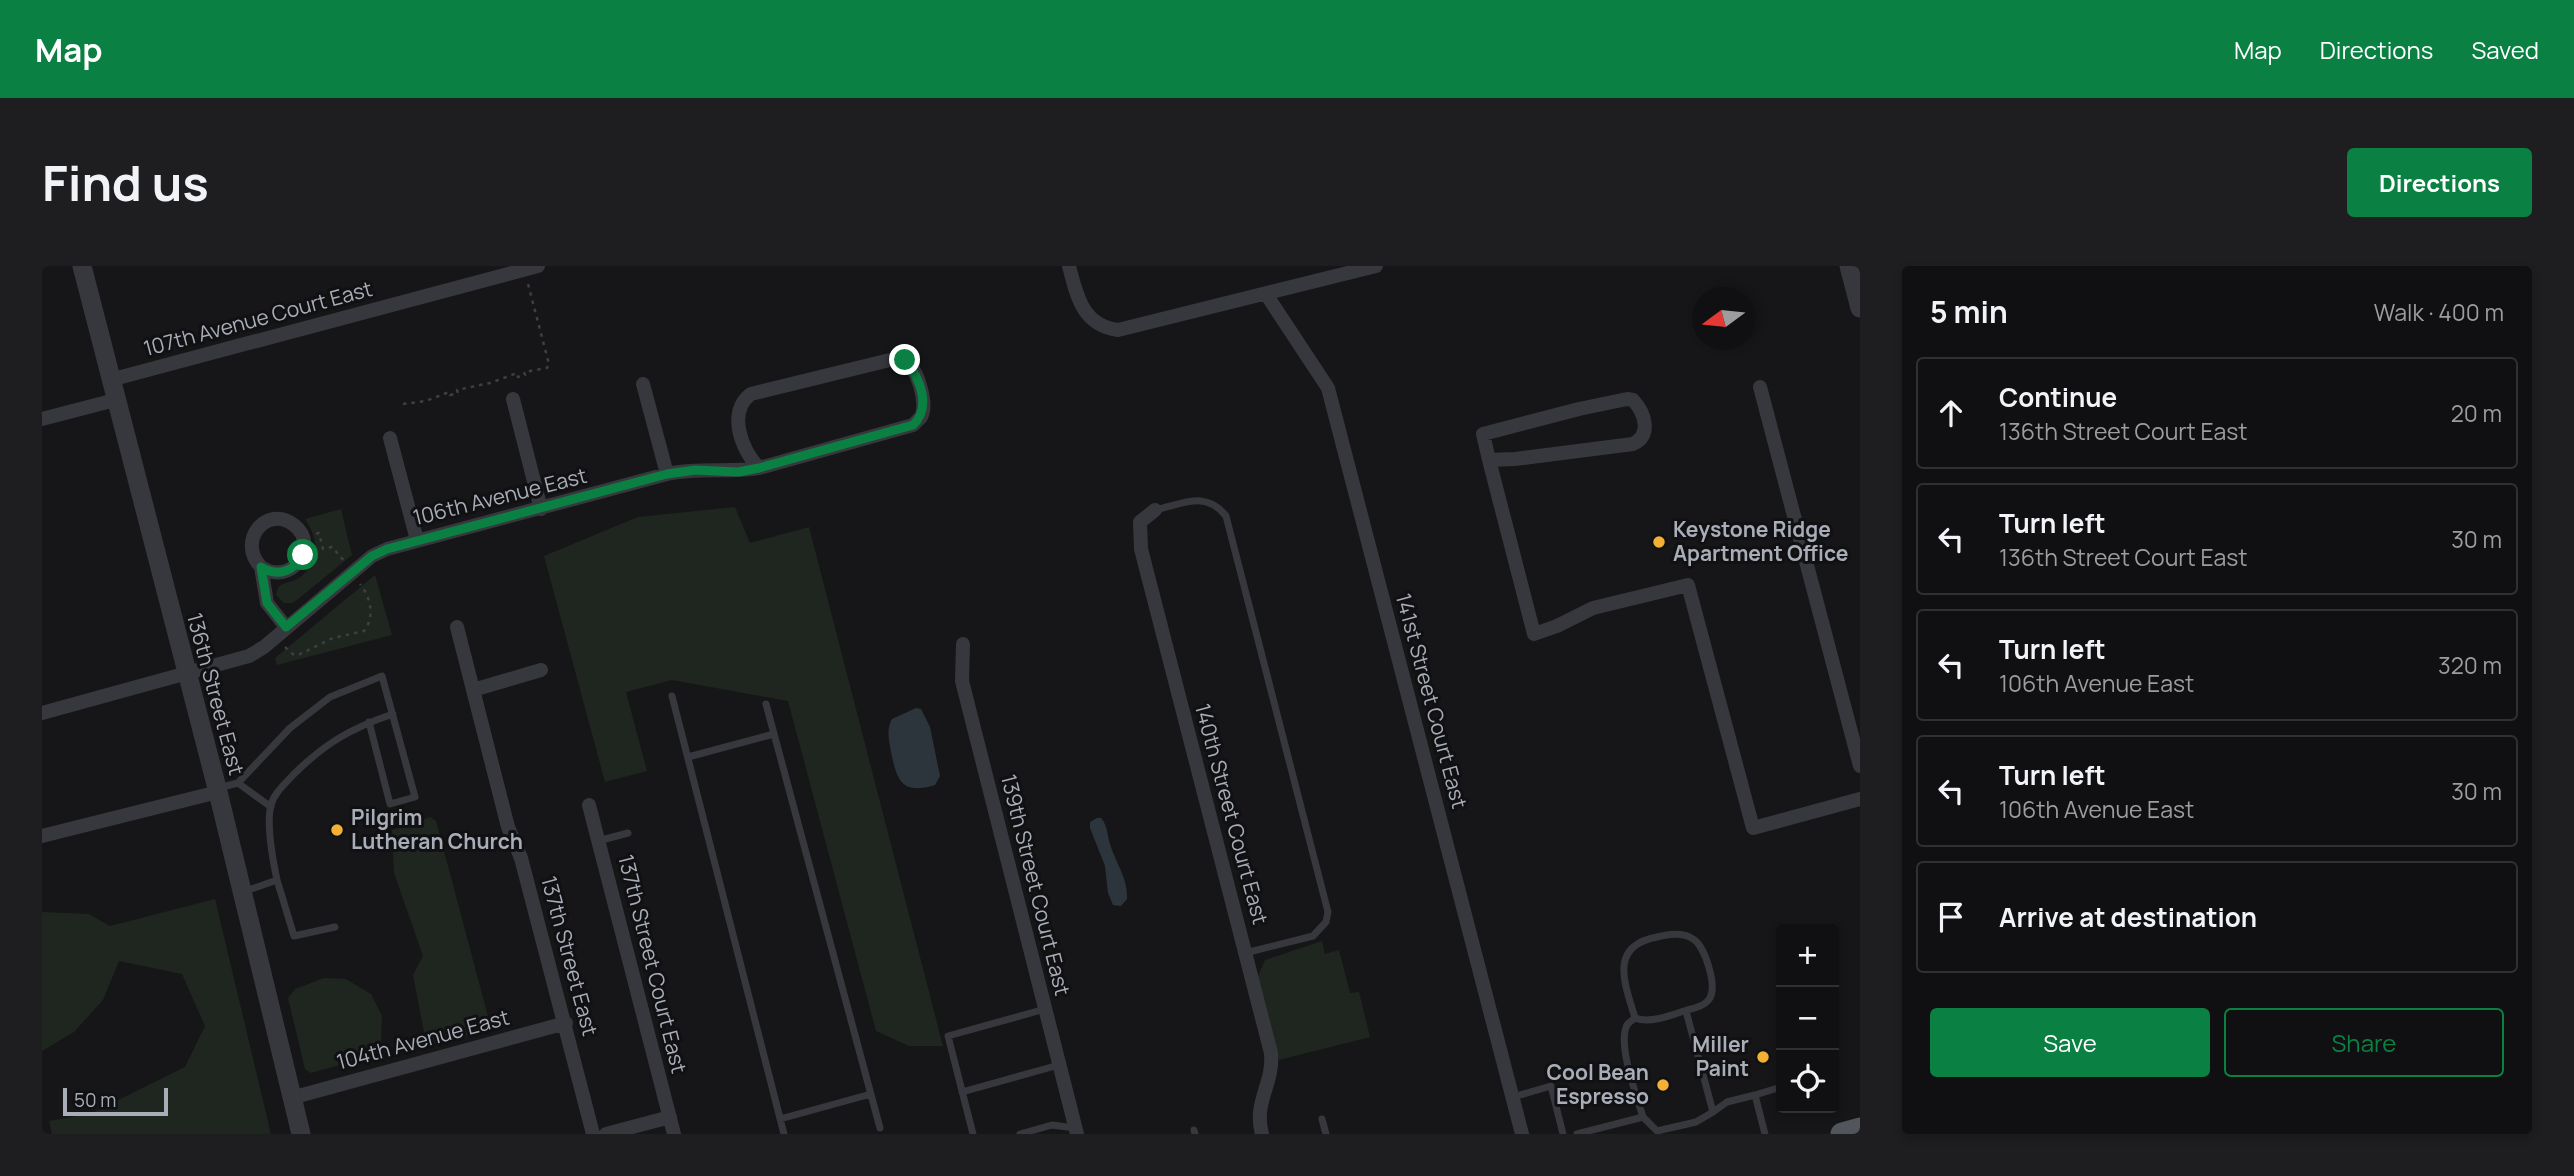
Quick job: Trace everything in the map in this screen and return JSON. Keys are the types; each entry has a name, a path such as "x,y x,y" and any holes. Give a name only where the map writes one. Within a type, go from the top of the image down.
{"main road":[{"path":"1842,1134 1860,1129"}],"street":[{"name":"136th Street East","path":"82,266 217,790 301,1134"},
{"name":"107th Avenue Court East","path":"110,380 538,266"},
{"path":"1069,266 1079,303 1085,313 1097,323 1111,329 1126,330 1376,266"},
{"path":"1849,266 1860,308"},
{"name":"141st Street Court East","path":"1266,294 1328,388 1522,1134"},
{"name":"106th Avenue East","path":"42,713 249,656 264,647 372,556 417,540 667,474 695,470 738,472 759,468 913,425 921,418 923,407 921,387 913,369 905,360 894,359 751,394 743,400 739,408 739,426 746,453 759,468"},
{"path":"643,384 667,474"},
{"path":"1759,387 1860,766"},
{"path":"513,399 541,509"},
{"path":"42,419 115,400"},
{"path":"1489,460 1633,444 1643,436 1645,427 1644,416 1633,400 1579,409 1483,434 1489,460 1534,634 1593,608 1688,585 1754,828 1860,799"},
{"path":"390,438 417,540"},
{"name":"140th Street Court East","path":"1155,510 1140,522 1141,549 1271,1053 1273,1066 1258,1111 1262,1134"},
{"path":"261,567 267,603 286,627"},
{"name":"137th Street East","path":"457,627 508,827 521,858 566,1023 593,1134"},
{"name":"139th Street Court East","path":"963,644 962,681 1077,1131"},
{"path":"473,690 541,670"},
{"path":"42,836 217,790"},
{"name":"137th Street Court East","path":"589,805 674,1134"},
{"name":"104th Avenue East","path":"291,1098 566,1023"},
{"path":"606,1134 670,1117"}],"lane":[{"path":"1155,510 1203,499 1214,503 1226,516 1328,912 1326,922 1313,936 1245,953"},
{"path":"217,790 238,783 290,728 330,697 382,676 415,797 390,804 369,722"},
{"path":"672,696 783,1134"},
{"path":"766,704 880,1128"},
{"path":"335,927 294,936 277,880 271,840 271,807 280,788 329,742 369,722 393,714"},
{"path":"688,757 775,734"},
{"path":"238,783 271,807"},
{"path":"598,841 628,834"},
{"path":"242,892 277,880"},
{"path":"1684,935 1695,940 1703,949 1709,968 1712,986 1710,997 1701,1006 1686,1011 1648,1020 1635,1018 1625,982 1623,965 1627,953 1642,940 1684,935"},
{"path":"973,1134 948,1036 1045,1009"},
{"path":"1686,1011 1713,1112"},
{"path":"1635,1018 1627,1026 1624,1037 1626,1057 1643,1117 1658,1133 1696,1122 1727,1102 1776,1089"},
{"path":"962,1091 1059,1065"},
{"path":"1513,1097 1550,1086 1563,1134"},
{"path":"780,1119 871,1094"},
{"path":"1755,1095 1765,1134"},
{"path":"1577,1134 1643,1117"},
{"path":"1322,1119 1326,1134"},
{"path":"1020,1134 1052,1125 1077,1131"}],"path":[{"path":"403,404 432,399 449,392 450,395 458,393 457,390 460,389 490,383 517,373 518,377 525,376 524,372 547,368 549,363 523,270"},
{"path":"312,535 319,533 323,549 332,547 345,562"},
{"path":"285,647 294,655 333,638 356,635 364,631 368,625 370,604 368,594 360,584"}],"shaded area":[{"path":"735,507 750,543 809,527 943,1046 909,1046 876,1031 788,701 672,680 626,692 647,771 605,782 544,556 638,517"},
{"path":"341,509 352,555 297,600 284,603 276,595 278,587 299,578 314,558 315,542 305,519"},
{"path":"375,575 392,635 277,665 275,658"},
{"path":"916,708 921,709 930,727 940,776 935,785 924,788 908,787 899,778 889,739 892,719"},
{"path":"430,817 436,821 490,1024 489,1030 427,1047 413,975 423,956 394,873 392,830"},
{"path":"1101,818 1105,824 1126,884 1127,899 1121,906 1113,905 1108,893 1105,866 1090,828 1090,822"},
{"path":"215,899 271,1134 52,1134 49,1121 90,1114 185,1067 205,1026 182,974 119,961 103,1000 74,1032 42,1051 42,912 89,914 110,926"},
{"path":"1322,941 1325,954 1339,950 1350,993 1359,992 1370,1037 1279,1060 1258,976 1265,960"},
{"path":"324,978 346,979 371,994 382,1016 381,1042 375,1055 311,1073 305,1069 288,998 295,989"}],"place":[{"name":"Keystone Ridge Apartment Office","path":"1659,542"},
{"name":"Pilgrim Lutheran Church","path":"337,830"},
{"name":"Miller Paint","path":"1763,1057"},
{"name":"Cool Bean Espresso","path":"1663,1085"}],"route":[{"path":"303,555 295,566 283,572 271,572 261,567 262,587 267,603 286,627 372,556 407,542 446,534 667,474 695,470 738,472 759,468 913,425 921,418 921,387 913,369 905,360"}]}
